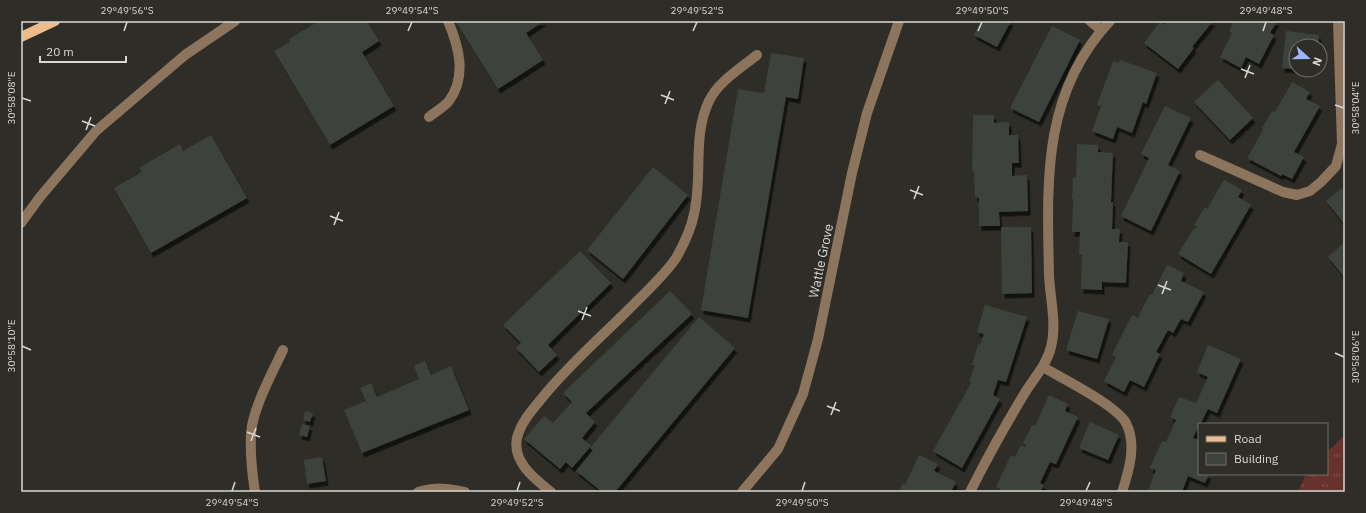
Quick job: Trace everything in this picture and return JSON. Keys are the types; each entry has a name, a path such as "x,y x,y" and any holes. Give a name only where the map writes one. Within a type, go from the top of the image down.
{"main road":[{"path":"21,38 55,21"}],"street":[{"path":"21,223 40,197 96,131 185,56 235,21"},
{"path":"429,117 448,102 457,85 460,68 458,44 448,21"},
{"name":"Wattle Grove","path":"742,492 778,449 803,394 818,339 852,173 863,128 878,78 899,21"},
{"path":"1090,21 1101,30"},
{"path":"970,492 1023,397 1043,367 1051,348 1054,331 1050,292 1048,216 1053,136 1057,114 1074,72 1101,30 1110,21"},
{"path":"1200,155 1283,192 1297,195 1310,191 1321,182 1336,166 1342,144 1338,21"},
{"path":"551,492 529,474 519,454 517,440 524,421 557,380 628,311 664,274 675,260 687,238 695,213 700,139 709,100 723,83 757,55"},
{"path":"255,492 251,432 261,398 283,350"},
{"path":"1043,367 1120,415 1126,424 1132,452 1128,474 1122,492"},
{"path":"418,492 429,489 449,488 465,492"}],"green space":[{"path":"1345,435 1345,492 1298,492 1306,475 1328,475 1328,451"}],"building":[{"path":"319,21 367,21 379,41 362,52 394,106 330,145 274,51 290,42 289,39"},
{"path":"544,21 526,33 543,60 498,89 456,22"},
{"path":"981,21 1011,21 997,47 974,35"},
{"path":"1168,21 1213,21 1192,47 1194,48 1178,69 1144,43 1160,22 1165,25"},
{"path":"1234,21 1277,21 1270,33 1274,35 1259,64 1246,57 1241,68 1220,57 1232,33 1229,31"},
{"path":"1052,26 1080,40 1039,122 1010,108"},
{"path":"1286,31 1319,35 1319,38 1288,38 1288,68 1282,68"},
{"path":"771,53 804,58 798,99 786,97 748,318 701,310 738,89 764,93"},
{"path":"1120,60 1157,73 1146,104 1143,102 1132,133 1117,127 1113,139 1092,131 1101,106 1097,105 1113,61 1119,63"},
{"path":"1218,80 1253,118 1230,140 1194,102"},
{"path":"1292,82 1310,92 1306,99 1320,106 1294,152 1304,157 1292,179 1282,174 1281,176 1247,158 1263,130 1264,131 1262,128 1272,111 1275,112"},
{"path":"1165,106 1191,118 1168,165 1180,171 1151,231 1121,216 1149,158 1141,154"},
{"path":"973,115 994,115 994,123 1009,122 1009,135 1018,135 1019,163 1012,163 1012,176 1027,175 1028,211 999,212 1000,226 979,226 979,198 975,197 974,171 972,171"},
{"path":"211,135 247,198 151,253 114,188 142,172 139,168 180,144 183,151"},
{"path":"1077,144 1098,145 1098,152 1113,153 1111,202 1113,202 1112,229 1120,229 1119,242 1128,242 1126,283 1102,282 1102,290 1081,289 1082,255 1079,254 1080,232 1072,232 1073,200 1075,200 1072,199 1073,177 1076,178"},
{"path":"653,167 688,195 623,279 587,250"},
{"path":"1224,180 1242,190 1238,197 1251,205 1211,274 1178,254 1194,228 1196,229 1197,227 1194,225 1205,207 1207,209"},
{"path":"1342,188 1345,192 1345,225 1326,201"},
{"path":"1001,227 1031,227 1032,293 1002,294"},
{"path":"1345,242 1345,278 1328,257"},
{"path":"580,251 611,283 548,345 557,355 539,372 516,348 521,343 503,325"},
{"path":"1167,265 1184,273 1181,281 1204,292 1188,322 1181,319 1173,333 1168,330 1156,352 1160,354 1144,387 1130,380 1124,392 1104,381 1116,357 1112,355 1132,315 1138,318 1140,314 1142,315 1140,313 1150,294 1152,295"},
{"path":"670,291 692,314 586,413 595,422 582,438 591,446 572,468 566,462 560,469 524,439 544,416 553,423 572,402 563,393"},
{"path":"985,305 1027,317 1006,382 998,380 993,395 1000,399 962,468 933,451 971,383 969,382 975,365 972,365 978,344 980,345 984,334 977,332"},
{"path":"1078,311 1109,319 1097,359 1066,350"},
{"path":"699,317 735,348 615,492 602,492 576,471 593,450 590,448"},
{"path":"1208,345 1241,359 1217,413 1208,409 1201,423 1198,423 1198,428 1193,438 1198,440 1198,475 1209,475 1205,483 1188,476 1182,492 1147,492 1148,489 1150,490 1149,488 1156,470 1150,468 1162,441 1166,442 1176,420 1170,417 1179,397 1196,403 1208,377 1197,372"},
{"path":"425,361 431,375 451,366 469,410 362,453 344,410 366,401 360,388 371,383 377,397 419,379 414,366"},
{"path":"1049,395 1068,404 1065,411 1078,417 1056,464 1050,462 1040,483 1044,485 1040,492 999,492 1000,489 996,487 1011,455 1015,457 1021,445 1025,447 1026,445 1023,443 1032,425 1035,426"},
{"path":"305,411 313,413 310,422 303,420"},
{"path":"1090,422 1119,435 1108,460 1079,448"},
{"path":"302,424 310,426 307,437 299,435"},
{"path":"919,455 938,464 934,471 956,482 951,492 899,492 902,484 905,485"},
{"path":"322,457 326,481 307,484 304,460"}]}
